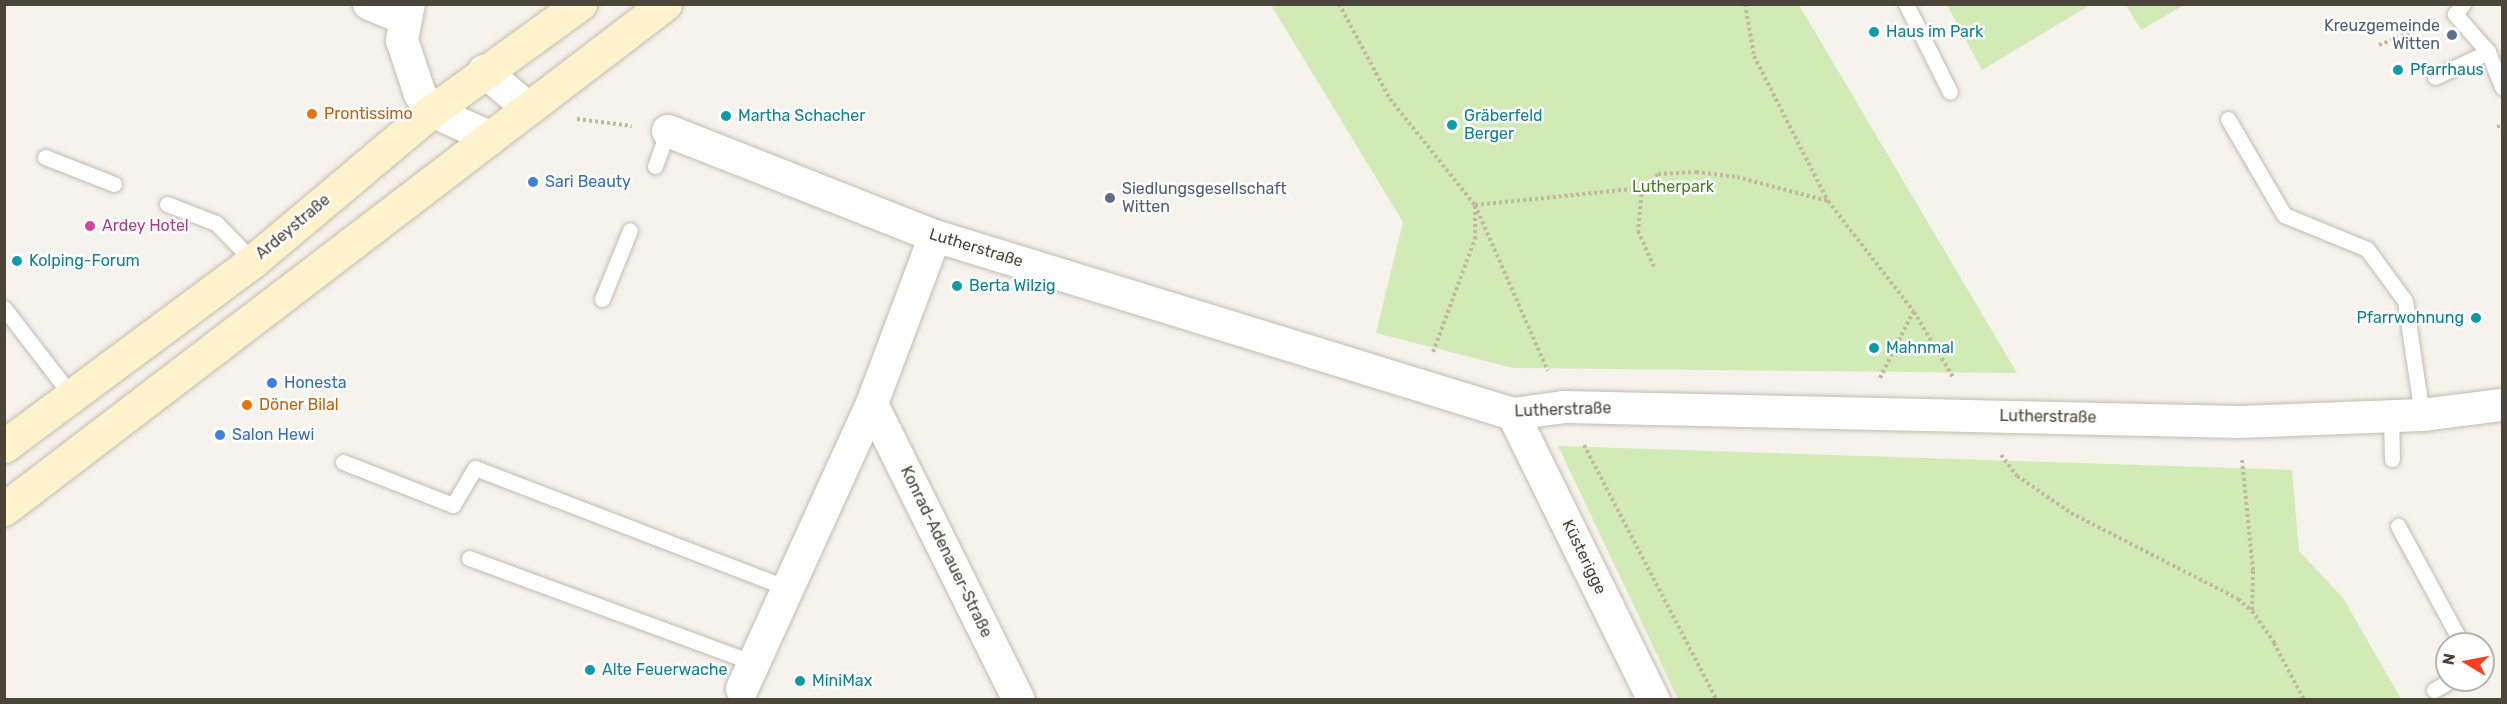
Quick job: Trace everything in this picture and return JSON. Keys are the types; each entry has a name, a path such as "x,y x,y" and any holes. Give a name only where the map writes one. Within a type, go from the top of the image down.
{"main road":[{"name":"Ardeystraße","path":"4,446 253,261 432,111 484,71 580,4"},
{"path":"4,509 665,4"}],"street":[{"path":"369,4 406,11 406,59 420,94 432,111 489,137"},
{"path":"484,71 529,109"},
{"name":"Lutherstraße","path":"668,131 935,236 1422,383 1514,414 1564,407 1863,411 2240,422 2421,415 2502,405"},
{"path":"745,684 872,404 935,236"},
{"name":"Konrad-Adenauer-Straße","path":"872,404 1019,699"},
{"name":"Küsterigge","path":"1514,414 1654,699"}],"lane":[{"path":"1906,4 1950,92"},
{"path":"2456,8 2488,52 2502,87"},
{"path":"2435,77 2488,52"},
{"path":"2228,119 2284,215 2367,249 2405,300 2421,415"},
{"path":"655,166 668,131"},
{"path":"45,157 114,184"},
{"path":"167,204 216,223 253,261"},
{"path":"602,299 630,230"},
{"path":"4,308 71,395"},
{"path":"2391,416 2392,459"},
{"path":"342,462 453,505 475,468 787,588"},
{"path":"2398,526 2455,632"},
{"path":"470,558 745,684"}],"path":[{"path":"1339,4 1390,99 1475,205 1564,407 1717,699"},
{"path":"1745,4 1754,56 1828,201 1914,312 2003,459 2041,495 2115,538 2219,588 2252,611 2274,643 2304,699"},
{"path":"2379,45 2456,8"},
{"path":"2497,127 2502,125"},
{"path":"1475,205 1642,188 1658,174 1696,172 1737,177 1828,201"},
{"path":"1642,188 1638,231 1655,269"},
{"path":"1422,383 1476,239 1475,205"},
{"path":"1863,411 1914,312"},
{"path":"2242,465 2253,571 2252,611"}],"green space":[{"name":"Lutherpark","path":"1271,5 1799,5 2017,373 1513,368 1376,333 1403,222"},
{"path":"1947,5 2090,5 1982,70"},
{"path":"2126,5 2184,5 2141,30"},
{"path":"1558,446 2292,470 2299,551 2343,598 2401,699 1678,699"}],"place":[{"name":"Haus im Park","path":"1874,32"},
{"name":"Kreuzgemeinde Witten","path":"2452,35"},
{"name":"Pfarrhaus","path":"2398,70"},
{"name":"Prontissimo","path":"312,114"},
{"name":"Martha Schacher","path":"726,116"},
{"name":"Gräberfeld Berger","path":"1452,125"},
{"name":"Sari Beauty","path":"533,182"},
{"name":"Siedlungsgesellschaft Witten","path":"1110,198"},
{"name":"Ardey Hotel","path":"90,226"},
{"name":"Kolping-Forum","path":"17,261"},
{"name":"Berta Wilzig","path":"957,286"},
{"name":"Pfarrwohnung","path":"2476,318"},
{"name":"Mahnmal","path":"1874,348"},
{"name":"Honesta","path":"272,383"},
{"name":"Döner Bilal","path":"247,405"},
{"name":"Salon Hewi","path":"220,435"},
{"name":"Alte Feuerwache","path":"590,670"},
{"name":"MiniMax","path":"800,681"}]}
